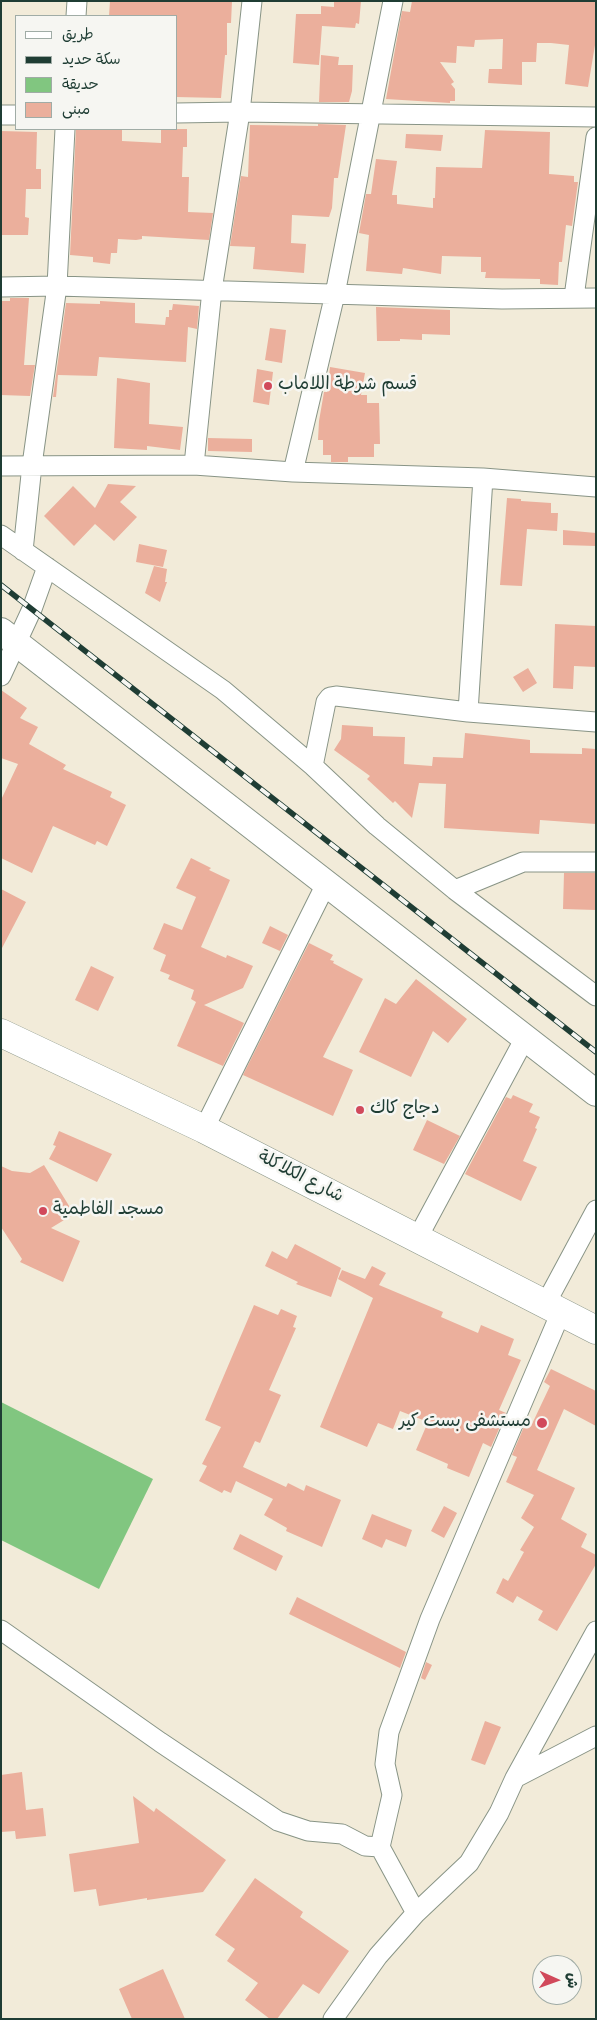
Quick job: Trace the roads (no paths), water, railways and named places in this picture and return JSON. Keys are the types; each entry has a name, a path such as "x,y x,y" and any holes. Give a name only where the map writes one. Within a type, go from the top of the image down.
{"main road":[{"name":"شارع الكلاكلة","path":"1,1033 204,1129 418,1237 596,1330"}],"street":[{"path":"76,15 77,1"},
{"path":"194,465 212,290 240,112 252,1"},
{"path":"293,472 335,294 393,1"},
{"path":"178,113 240,112 596,117"},
{"path":"1,115 15,115"},
{"path":"23,551 32,465 56,286 65,130"},
{"path":"574,298 596,137"},
{"path":"1,287 56,286 502,299 596,298"},
{"path":"1,466 194,465 293,472 484,478 596,487"},
{"path":"468,712 484,478"},
{"path":"1,535 223,690 313,766 377,826 455,890 596,996"},
{"path":"1,676 9,637 32,609 47,567"},
{"path":"9,637 596,1093"},
{"path":"313,766 326,702 330,697 336,696 468,712 596,722"},
{"path":"455,890 523,862 596,862"},
{"path":"204,1129 326,884"},
{"path":"418,1237 525,1038"},
{"path":"416,1913 380,1847 392,1795 385,1764 389,1732 430,1619 554,1308 596,1210"},
{"path":"1,1630 160,1742 278,1821 308,1831 342,1834 365,1846 380,1847"},
{"path":"333,2019 378,1956 416,1913 469,1863 499,1813 515,1778 596,1631"},
{"path":"515,1778 596,1736"}],"railway":[{"path":"1,585 596,1052"}],"place":[{"name":"قسم شرطة اللاماب","path":"268,386"},
{"name":"دجاج كاك","path":"360,1110"},
{"name":"مسجد الفاطمية","path":"43,1211"},
{"name":"مستشفى بست كير","path":"542,1423"}]}
